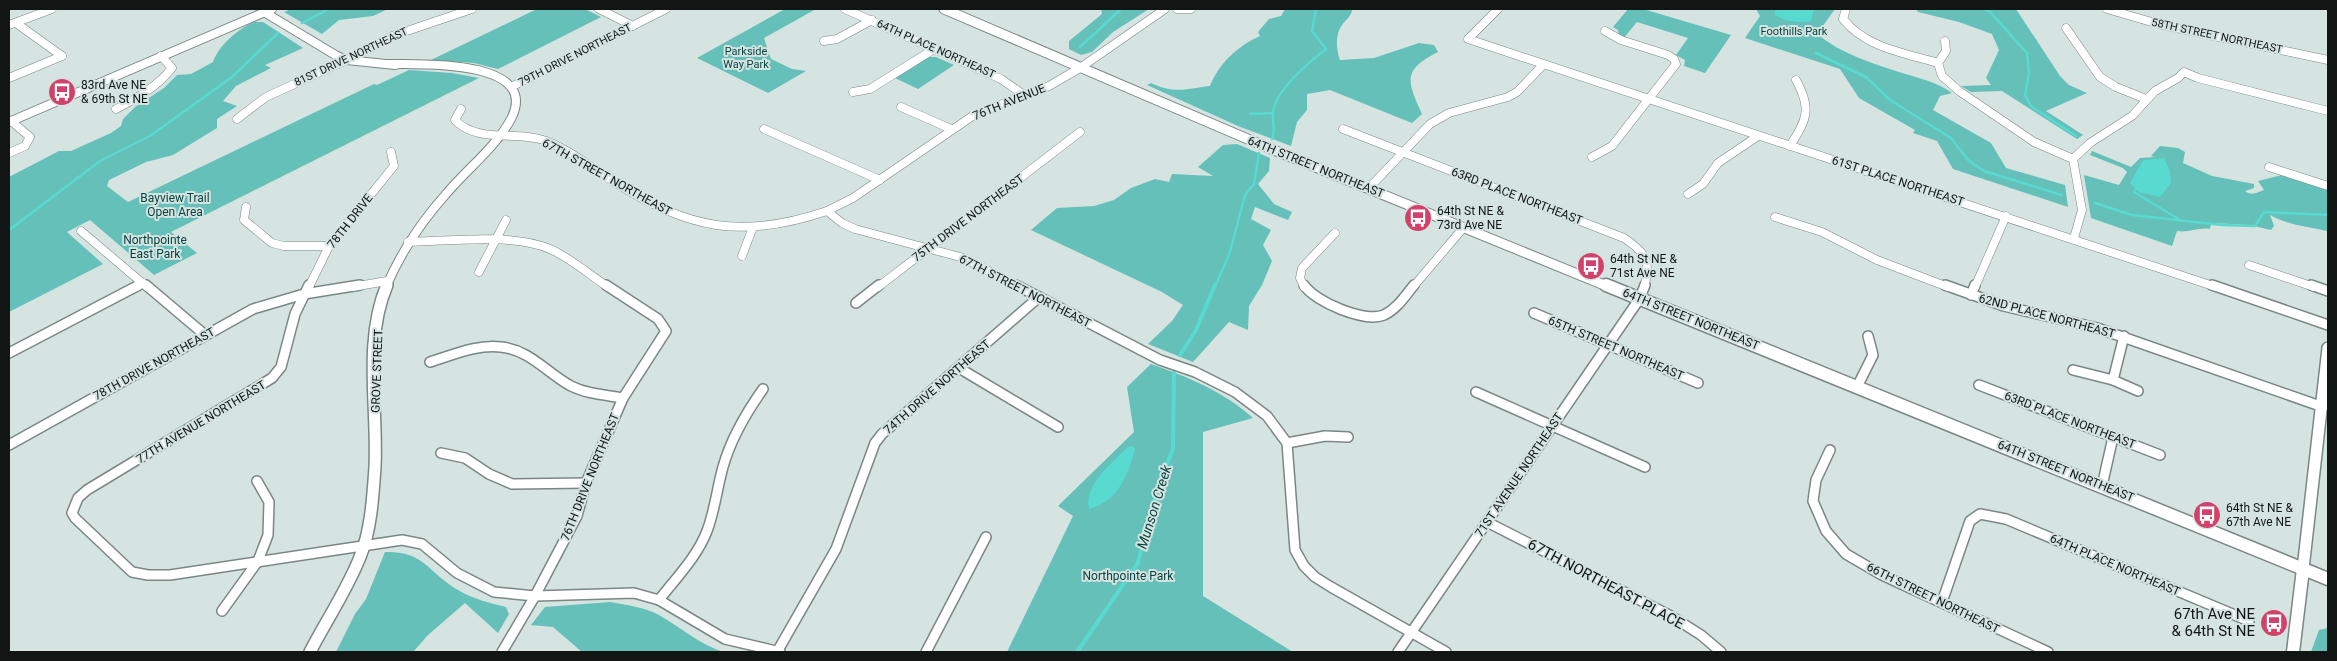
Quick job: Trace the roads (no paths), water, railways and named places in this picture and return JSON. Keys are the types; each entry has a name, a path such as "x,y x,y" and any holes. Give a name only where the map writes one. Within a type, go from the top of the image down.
{"main road":[{"name":"64TH STREET NORTHEAST","path":"944,9 1368,188 2328,579"},
{"path":"2293,652 2303,569"}],"street":[{"path":"12,24 52,9"},
{"name":"81ST DRIVE NORTHEAST","path":"237,119 266,97 347,60 404,31 472,9"},
{"path":"599,9 633,26"},
{"name":"79TH DRIVE NORTHEAST","path":"511,87 666,9"},
{"name":"64TH PLACE NORTHEAST","path":"845,9 1001,78 1024,95"},
{"name":"76TH AVENUE","path":"827,211 854,198 951,129 994,106 1049,86 1080,68 1164,9"},
{"path":"1177,9 1191,9"},
{"path":"1468,39 1498,9"},
{"path":"1846,9 1843,19 1847,26 1863,38 1938,63"},
{"name":"58TH STREET NORTHEAST","path":"2107,9 2178,30 2256,44 2328,60"},
{"path":"9,153 29,142 30,137 10,122 265,10 330,52 347,60 424,68 460,68 483,71 499,76 511,87"},
{"path":"824,41 837,39 872,20"},
{"path":"9,78 62,56 12,24"},
{"path":"2066,28 2100,77 2116,87 2146,99"},
{"path":"1592,157 1612,146 1675,68 1674,59 1612,36 1605,31"},
{"name":"61ST PLACE NORTHEAST","path":"1468,39 1758,136 2074,238 2328,325"},
{"path":"1946,41 1946,50 1938,63 1942,76 1953,87 2034,142 2073,160"},
{"path":"853,92 870,89 934,49"},
{"path":"116,109 141,96 167,76 172,68 161,56"},
{"path":"1368,188 1423,130 1439,118 1449,113 1508,97 1521,88 1543,65"},
{"path":"2073,160 2090,143 2132,116 2154,90 2178,78 2184,72 2198,78 2328,110"},
{"path":"1790,146 1805,122 1808,112 1807,101 1796,80"},
{"name":"GROVE STREET","path":"310,652 360,557 364,545 375,466 375,337 387,281 408,242 435,206 500,135 512,117 516,104 511,87"},
{"path":"2274,106 2276,97"},
{"path":"901,107 951,129"},
{"name":"67TH STREET NORTHEAST","path":"460,109 455,120 462,128 474,132 545,141 668,213 686,219 728,228 753,228 787,223 827,211 842,223 855,229 964,258 1160,360 1194,372 1235,392 1267,416 1287,443"},
{"name":"63RD PLACE NORTHEAST","path":"1343,129 1612,233 1635,245 1649,264 1650,274 1640,298"},
{"path":"764,130 797,145 829,156 880,180"},
{"name":"75TH DRIVE NORTHEAST","path":"856,303 1080,132"},
{"path":"1688,194 1703,184 1718,163 1758,136"},
{"name":"78TH DRIVE","path":"304,294 329,246 394,166 391,152"},
{"path":"2073,160 2082,210 2074,238"},
{"path":"2268,167 2328,186"},
{"path":"246,207 244,220 272,243 284,246 329,246"},
{"path":"1971,295 2006,216"},
{"name":"62ND PLACE NORTHEAST","path":"1775,217 1822,232 1877,260 2004,306 2067,320 2124,336 2325,400"},
{"path":"479,272 506,220"},
{"path":"1335,233 1299,274 1304,288 1329,304 1355,313 1382,316 1394,309 1464,227"},
{"path":"742,256 753,228"},
{"path":"81,231 205,335"},
{"path":"408,242 495,240"},
{"name":"76TH DRIVE NORTHEAST","path":"495,240 532,243 550,249 658,319 666,331 623,398 586,483 577,516 535,596 502,652"},
{"path":"2249,265 2328,291"},
{"name":"78TH DRIVE NORTHEAST","path":"9,445 254,309 304,294 387,281"},
{"path":"9,353 143,283"},
{"name":"77TH AVENUE NORTHEAST","path":"78,498 87,490 272,378 281,367 295,314 304,294"},
{"name":"74TH DRIVE NORTHEAST","path":"778,652 836,549 875,443 882,434 1039,298"},
{"name":"71ST AVENUE NORTHEAST","path":"1398,652 1640,298"},
{"name":"65TH STREET NORTHEAST","path":"1534,313 1698,383"},
{"path":"1857,387 1873,355 1868,336"},
{"path":"2112,380 2124,336"},
{"path":"430,362 488,347 509,348 525,354 570,385 585,391 623,398"},
{"path":"2303,569 2325,400 2328,348"},
{"path":"959,368 1058,427"},
{"path":"2073,370 2112,380 2138,391"},
{"name":"63RD PLACE NORTHEAST","path":"1979,385 2160,455"},
{"path":"659,600 701,544 708,529 723,467 733,437 748,410 763,389"},
{"path":"1476,392 1645,467"},
{"path":"1348,437 1325,436 1287,443 1295,550 1304,566 1315,577 1446,652"},
{"path":"2102,486 2113,437"},
{"name":"66TH STREET NORTHEAST","path":"1830,450 1812,492 1815,509 1826,531 1846,554 1862,564 2048,652"},
{"path":"441,453 465,458 488,474 512,484 586,483"},
{"path":"222,611 258,560 268,534 269,502 257,481"},
{"path":"78,498 72,513 74,518 132,572 148,576 170,575 258,560 402,540 422,544 473,583 494,592 535,596 634,594 659,600 725,639 778,652"},
{"name":"64TH PLACE NORTHEAST","path":"1942,602 1970,521 1980,514 2006,519 2249,621"},
{"name":"67TH NORTHEAST PLACE","path":"1487,522 1671,616 1701,635 1721,652"},
{"path":"926,652 986,536"}],"waterway":[{"path":"302,23 329,9"},
{"path":"1080,47 1121,9"},
{"name":"Munson Creek","path":"1272,139 1274,132 1273,112 1280,95 1294,77 1326,49 1312,31 1316,9"},
{"path":"1984,9 1990,12 2027,53 2029,73 2025,95 2031,106 2076,136"},
{"path":"9,230 100,161 150,136 232,77 278,33"},
{"path":"1816,53 1866,77 1890,100 1951,138 1968,160 1984,171 2062,195"},
{"path":"1250,114 1273,113"},
{"name":"Munson Creek","path":"1215,287 1230,252 1245,195 1254,184 1259,153"},
{"path":"2138,185 2134,192 2180,220"},
{"path":"2095,203 2132,215 2222,225 2255,226 2264,212 2328,215"},
{"name":"Munson Creek","path":"1180,355 1196,330 1215,285"},
{"name":"Munson Creek","path":"1077,652 1138,563 1157,488 1173,449 1174,373"}],"place":[{"name":"83rd Ave NE & 69th St NE","path":"62,92"},
{"name":"64th St NE & 73rd Ave NE","path":"1418,218"},
{"name":"64th St NE & 71st Ave NE","path":"1591,266"},
{"name":"64th St NE & 67th Ave NE","path":"2207,515"},
{"name":"67th Ave NE & 64th St NE","path":"2274,623"}],"park label":[{"name":"Foothills Park","path":"1794,31"},
{"name":"Parkside Way Park","path":"746,57"},
{"name":"Bayview Trail Open Area","path":"175,205"},
{"name":"Northpointe East Park","path":"155,247"},
{"name":"Northpointe Park","path":"1128,576"}]}
